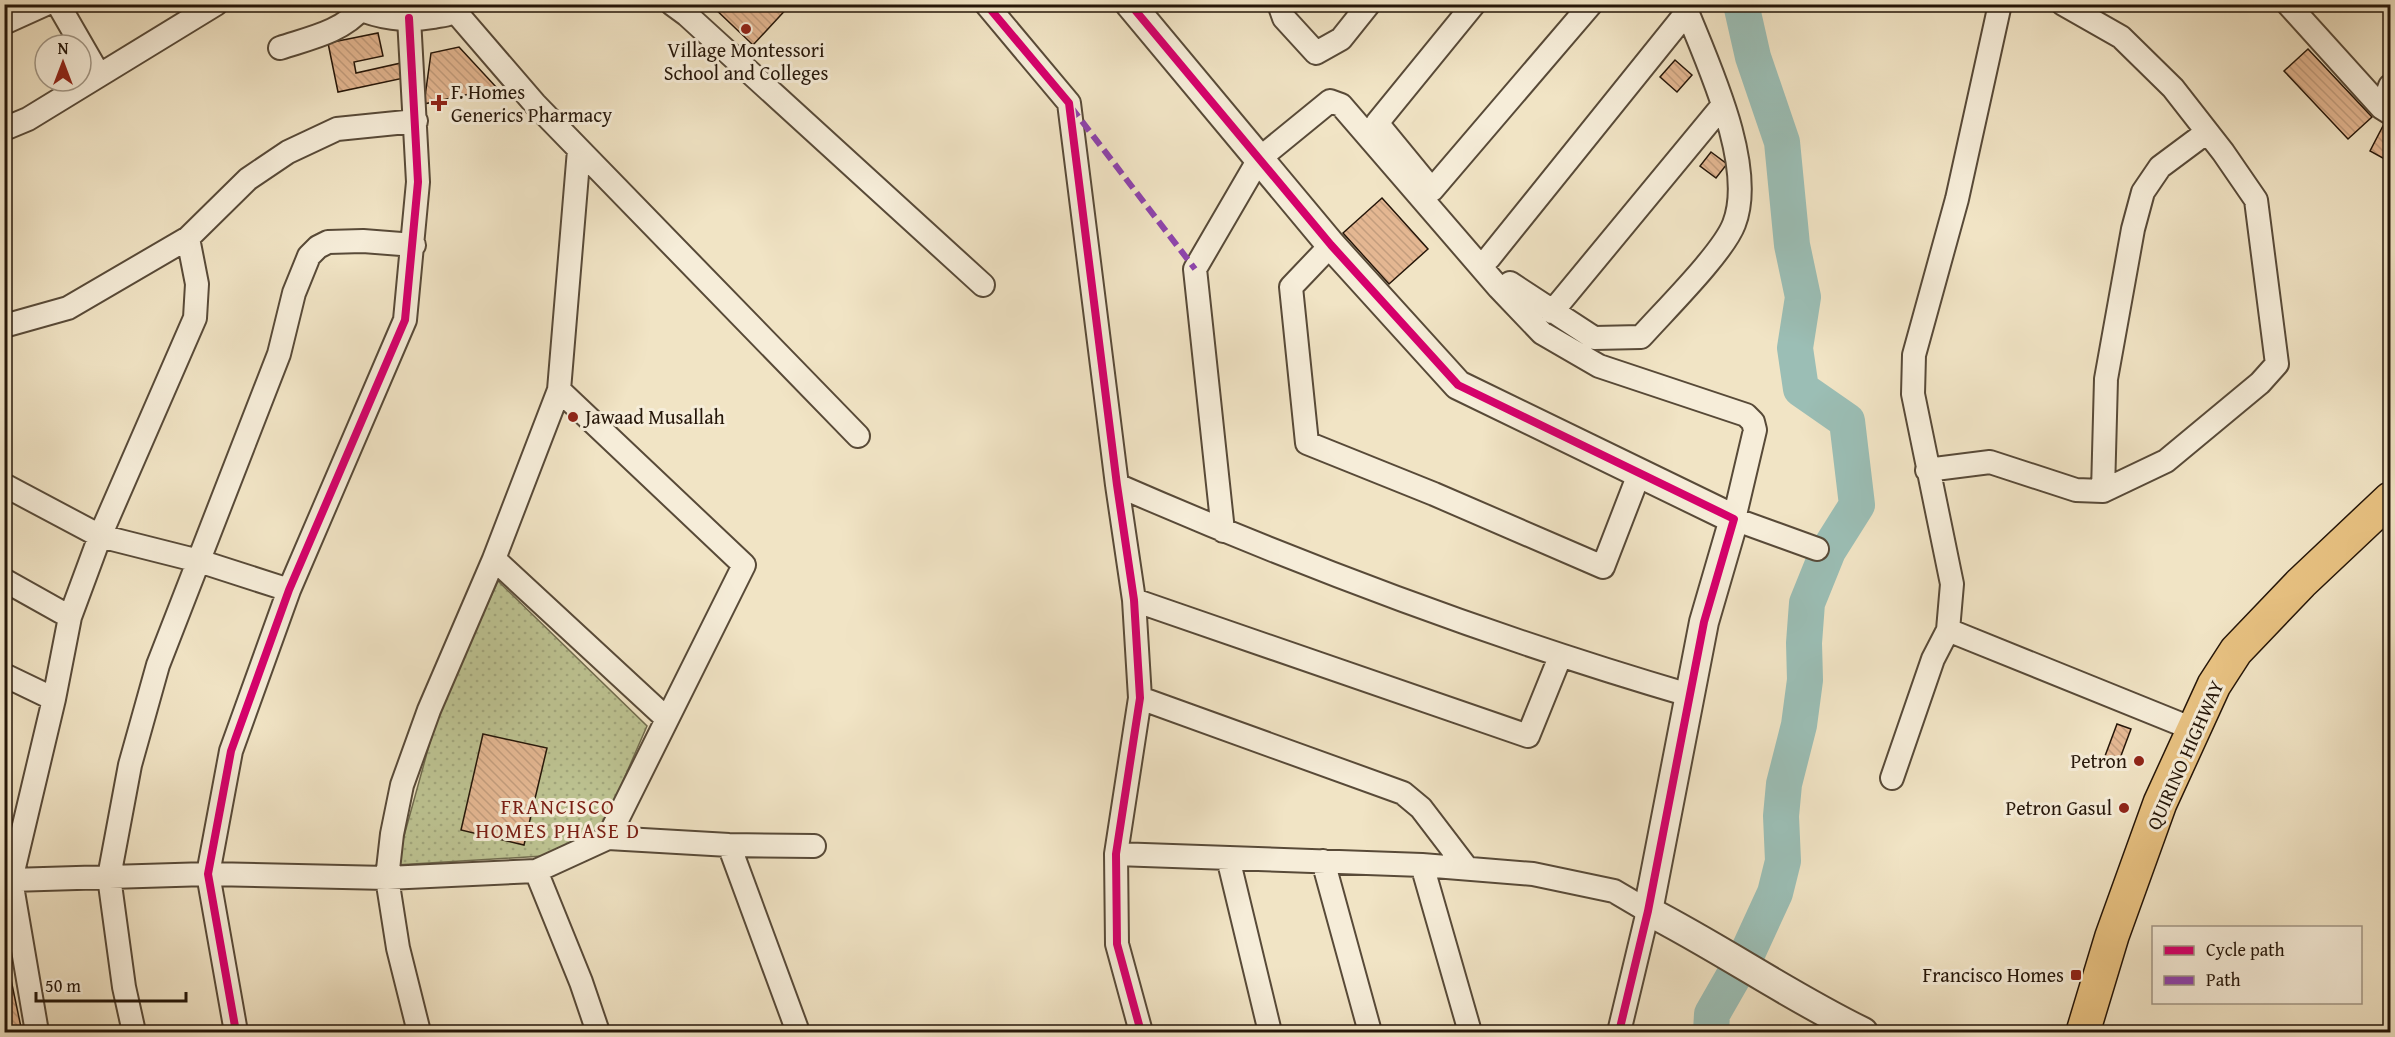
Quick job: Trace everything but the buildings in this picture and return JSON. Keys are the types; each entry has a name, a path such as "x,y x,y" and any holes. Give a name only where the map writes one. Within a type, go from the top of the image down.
{"main road":[{"name":"QUIRINO HIGHWAY","path":"2083,1032 2112,936 2160,803 2214,685 2236,651 2301,583 2391,500"}],"street":[{"path":"4,23 46,4"},
{"path":"58,4 99,75"},
{"path":"4,129 28,119 216,4"},
{"path":"672,4 687,15 983,285"},
{"path":"986,4 1069,103 1117,485 1134,600 1140,698 1116,854 1117,944 1141,1032"},
{"path":"1131,4 1331,245 1458,385 1734,519 1817,549"},
{"path":"1279,4 1284,18 1316,53 1341,39 1369,4"},
{"path":"1474,4 1377,123 1509,282 1594,338 1641,337 1713,255 1734,224 1740,183 1739,163 1723,105 1686,8"},
{"path":"1432,190 1591,4"},
{"path":"1892,777 1933,659 1948,630 1952,584 1913,394 1914,356 1958,199 2000,4"},
{"path":"1927,470 1990,462 2076,490 2103,491 2166,461 2260,383 2277,364 2256,200 2173,88 2121,37 2062,4"},
{"path":"2288,4 2386,111"},
{"path":"280,48 339,28 351,21 358,6 379,14 409,18 457,7 579,150 858,435"},
{"path":"1489,258 1686,8"},
{"path":"236,1032 208,874 231,751 289,590 405,320 414,245 418,182 409,18"},
{"path":"2386,111 2391,86"},
{"path":"1223,531 1195,269 1259,159 1330,101 1341,105 1499,288 1542,333 1599,366 1746,415 1753,422 1755,430 1734,519 1704,622 1648,911 1619,1032"},
{"path":"1552,312 1723,105"},
{"path":"4,326 68,308 188,238 248,179 288,152 337,129 416,121"},
{"path":"2103,491 2106,379 2133,230 2143,192 2160,167 2207,132"},
{"path":"419,1032 398,948 387,878 402,785 429,710 494,559 559,390 579,150"},
{"path":"37,1032 8,879 54,699 70,617 100,536 195,318 197,284 188,238"},
{"path":"134,1032 124,987 109,877 130,765 155,676 279,354 294,293 309,256 318,247 328,242 363,241 414,245"},
{"path":"1331,245 1291,287 1307,443 1434,494 1603,567 1639,474"},
{"path":"559,390 744,566 608,838"},
{"path":"4,484 100,536 199,561 289,590"},
{"path":"1117,485 1223,531 1560,657 1689,695"},
{"path":"494,559 666,718"},
{"path":"4,580 70,617"},
{"path":"1134,600 1528,736 1560,657"},
{"path":"1948,630 2193,729"},
{"path":"4,675 54,699"},
{"path":"1140,698 1403,793 1421,808 1466,867"},
{"path":"8,879 208,874 387,878 536,871 608,838 729,845 814,846"},
{"path":"729,845 798,1032"},
{"path":"1116,854 1466,867 1533,874 1614,891 1706,940 1791,993 1863,1032"},
{"path":"1228,858 1270,1032"},
{"path":"1323,861 1370,1032"},
{"path":"1422,864 1470,1032"},
{"path":"536,871 582,982 598,1032"}],"green space":[{"path":"498,581 647,726 599,836 543,856 396,865 438,713"}],"waterway":[{"path":"1741,4 1753,57 1782,142 1792,245 1803,297 1795,348 1801,389 1847,421 1857,505 1828,551 1807,603 1804,643 1805,680 1799,725 1784,784 1781,816 1783,861 1775,893 1747,954"},
{"path":"1711,1032 1712,1014 1736,972"}],"marked path":[{"path":"1071,107 1195,269"}],"cycle path":[{"path":"986,4 1069,103 1117,485 1134,600 1140,698 1116,854 1117,944 1141,1032"},
{"path":"1130,4 1331,245 1458,385 1734,519 1704,622 1648,911 1619,1032"},
{"path":"236,1032 208,874 231,751 289,590 405,320 418,182 409,18"}],"place":[{"name":"Village Montessori School and Colleges","path":"746,29"},
{"name":"F. Homes Generics Pharmacy","path":"439,103"},
{"name":"Jawaad Musallah","path":"573,417"},
{"name":"Petron","path":"2139,761"},
{"name":"Petron Gasul","path":"2124,808"},
{"name":"Francisco Homes","path":"2076,975"}],"district":[{"name":"FRANCISCO HOMES PHASE D","path":"558,819"}]}
